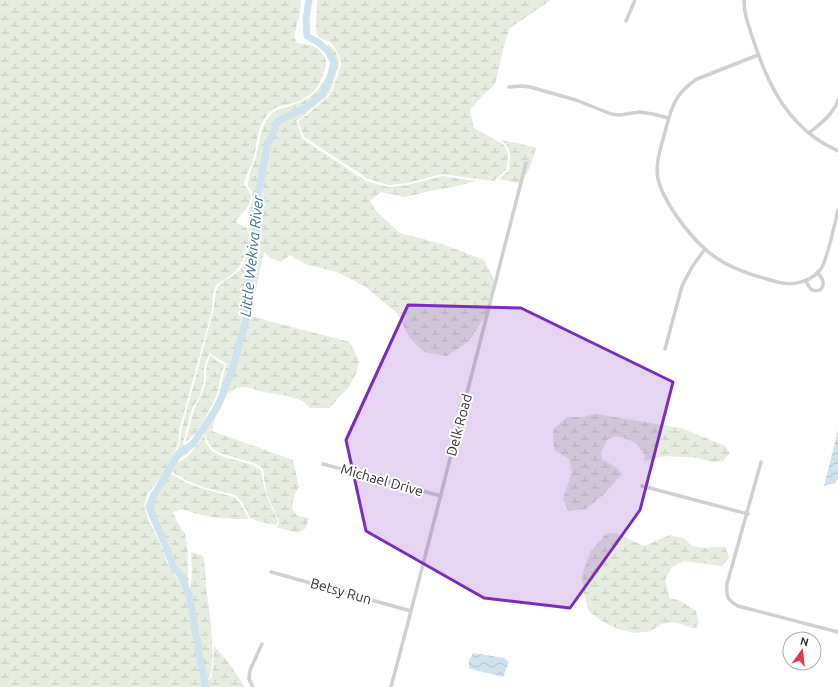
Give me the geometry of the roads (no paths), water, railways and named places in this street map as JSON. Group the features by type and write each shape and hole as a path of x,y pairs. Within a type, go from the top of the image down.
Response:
{"street":[{"path":"626,21 635,0"},
{"path":"744,0 745,12 758,55 787,111 809,133 824,144 838,151"},
{"path":"758,55 697,79 682,91 668,118 658,157 657,168 663,193 679,220 705,249 729,266 749,274 783,284 796,284 806,281 821,269 838,210"},
{"path":"509,87 530,87 581,102 611,114 620,115 639,112 668,118"},
{"path":"809,133 830,116 838,100"},
{"name":"Delk Road","path":"391,687 526,163"},
{"path":"665,349 682,286 692,267 705,249"},
{"path":"806,281 815,291 822,289 822,279 818,272"},
{"path":"761,462 748,514 727,584 726,593 728,598 738,606 838,632"},
{"name":"Michael Drive","path":"323,464 441,496"},
{"path":"642,486 748,514"},
{"name":"Betsy Run","path":"271,572 411,611"},
{"path":"253,687 248,679 250,670 262,644"}],"water":[{"path":"838,430 838,479 835,483 824,486"},
{"path":"473,653 504,658 509,662 503,677 469,668 469,661"}],"waterway":[{"name":"Little Wekiva River","path":"206,687 198,651 199,645 195,632 189,595 181,576 173,566 150,509 154,495 179,453 193,444 218,406 233,368 246,319 249,285 255,255 254,216 267,147 278,121 305,108 322,95 331,74 334,63 328,51 319,43 307,36 306,18 309,0"}]}
